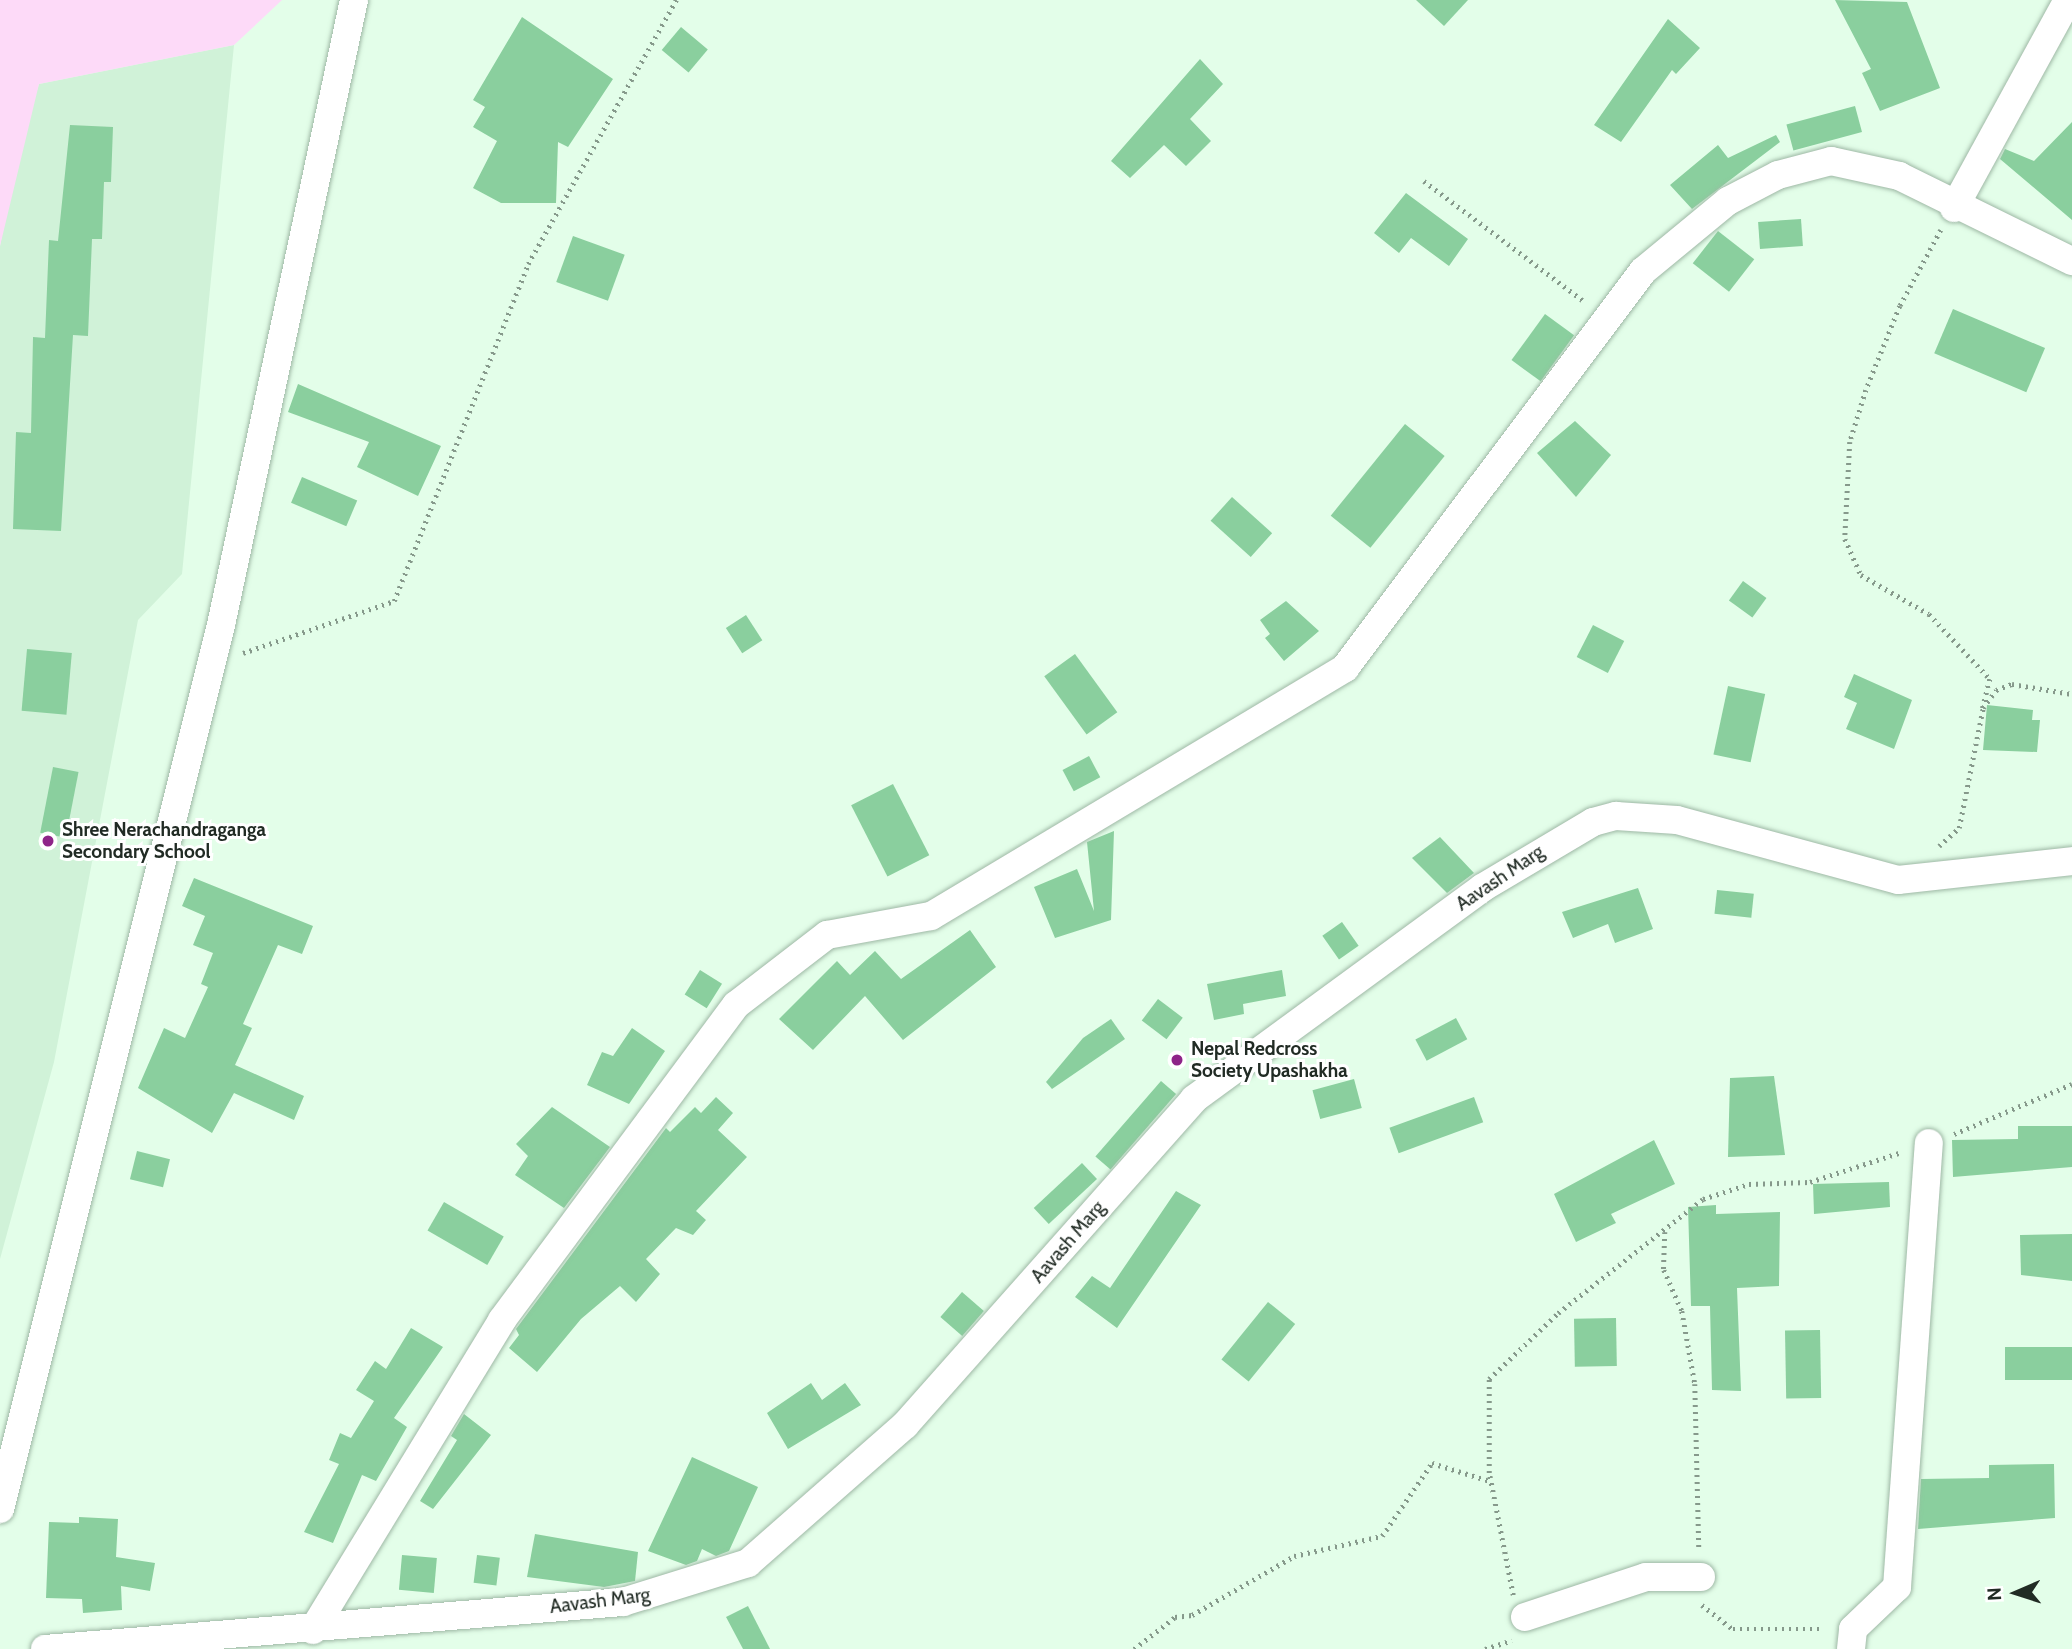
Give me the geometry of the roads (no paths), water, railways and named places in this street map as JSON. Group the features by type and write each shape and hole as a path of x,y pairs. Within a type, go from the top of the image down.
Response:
{"street":[{"path":"0,1509 120,1050 354,0"},
{"path":"1954,208 2068,0"},
{"path":"313,1630 502,1321 736,1005 827,935 931,916 1345,668 1605,318 1643,271 1707,219 1778,175 1831,161 1899,176 1954,208 2072,261"},
{"name":"Aavash Marg","path":"46,1649 250,1641 313,1630 623,1602 748,1563 905,1425 1194,1099 1482,888 1593,821 1616,816 1677,820 1898,880 2072,861"},
{"path":"1852,1639 1896,1587 1928,1143"},
{"path":"1525,1617 1646,1577 1701,1577"}],"place":[{"name":"Shree Nerachandraganga Secondary School","path":"48,841"},
{"name":"Nepal Redcross Society Upashakha","path":"1177,1060"}]}
